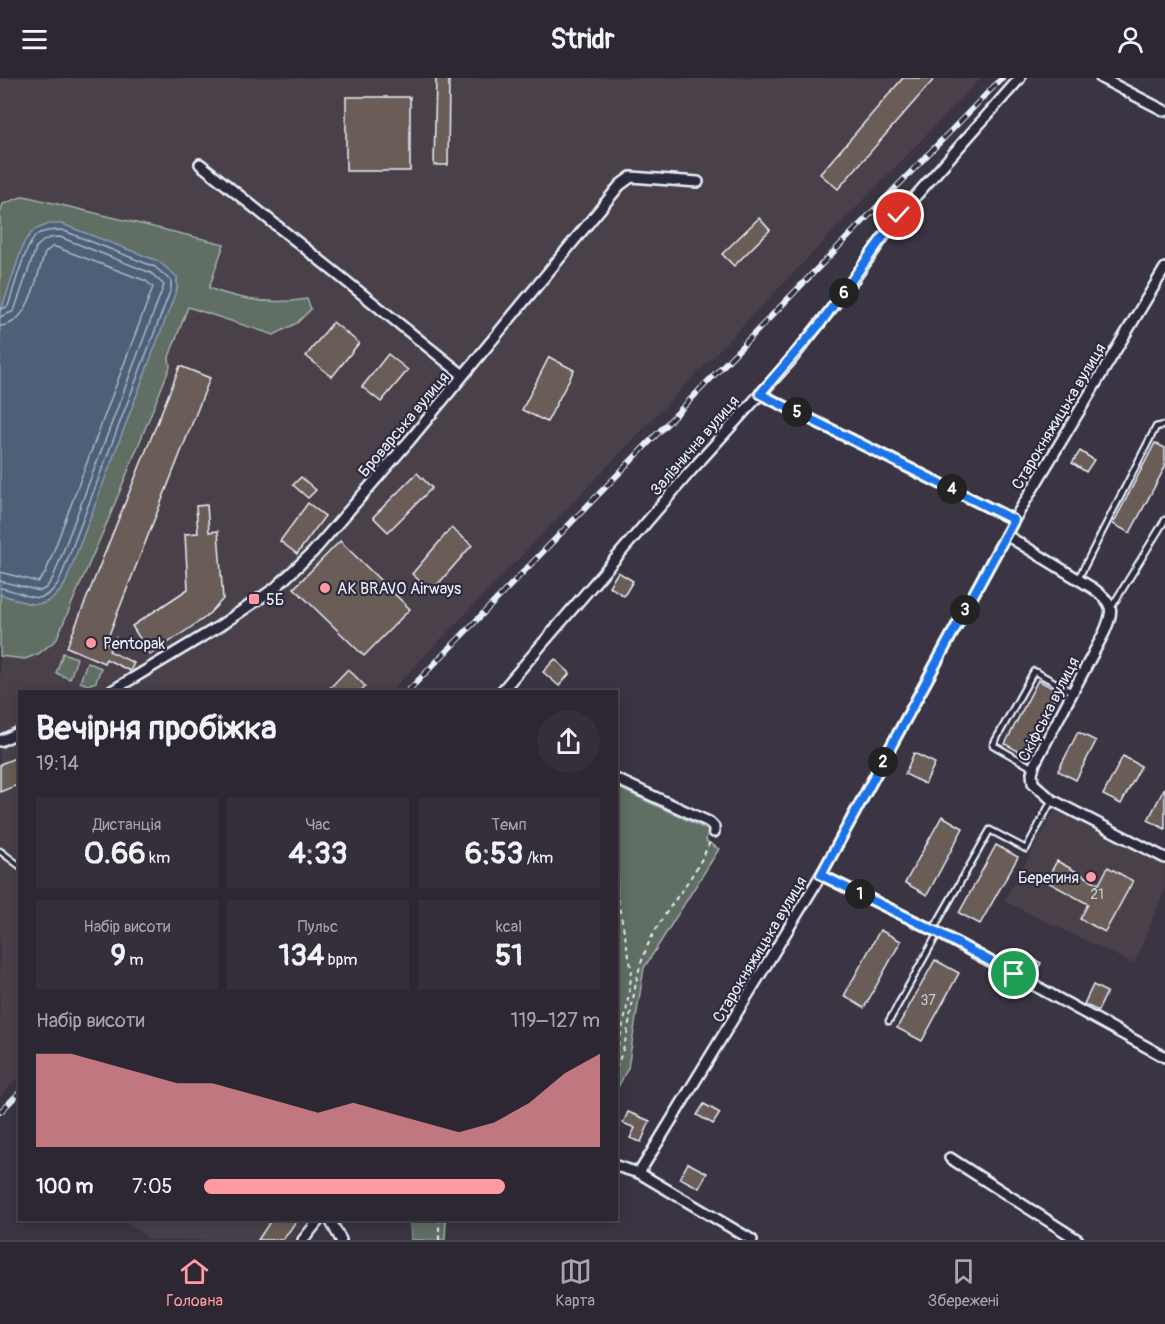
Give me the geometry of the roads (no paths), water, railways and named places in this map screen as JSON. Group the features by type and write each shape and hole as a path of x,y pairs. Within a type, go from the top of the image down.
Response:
{"street":[{"name":"Залізнична вулиця","path":"503,690 820,324 899,215 1020,78"},
{"path":"1101,78 1165,111"},
{"path":"200,164 464,375"},
{"name":"Броварська вулиця","path":"113,690 218,627 275,588 313,552 464,375 620,184 631,177 698,182"},
{"name":"Старокняжицька вулиця","path":"639,1173 821,875 1014,520 1165,268"},
{"path":"760,394 1014,520"},
{"path":"1006,535 1107,598 1111,608"},
{"name":"Скіфська вулиця","path":"1111,608 1110,619 1033,768 1033,783 1052,800 1165,858"},
{"path":"0,741 18,733"},
{"path":"618,781 709,822 714,827 714,832"},
{"path":"821,875 935,931 1165,1057"},
{"path":"950,1158 1078,1240"},
{"path":"618,1167 639,1173 752,1240"},
{"path":"303,1240 319,1221"},
{"path":"331,1221 341,1240"}],"lane":[{"path":"1078,579 1156,427 1165,425"},
{"name":"Скіфська вулиця","path":"1111,608 1165,520"},
{"path":"1033,768 993,745 1034,671 1072,692"},
{"path":"889,1021 990,830 1026,849 1052,800"},
{"path":"0,851 18,864"}],"water":[{"path":"49,224 62,224 158,261 177,277 177,289 65,584 50,600 36,604 0,594 0,314 24,242 34,230"}],"railway":[{"path":"409,690 1002,78"},
{"path":"0,1112 18,1094"}],"place":[{"name":"АК BRAVO Airways","path":"325,588"},
{"name":"5Б","path":"254,599"},
{"name":"Pentopak","path":"91,643"},
{"name":"Берегиня","path":"1091,877"}]}
